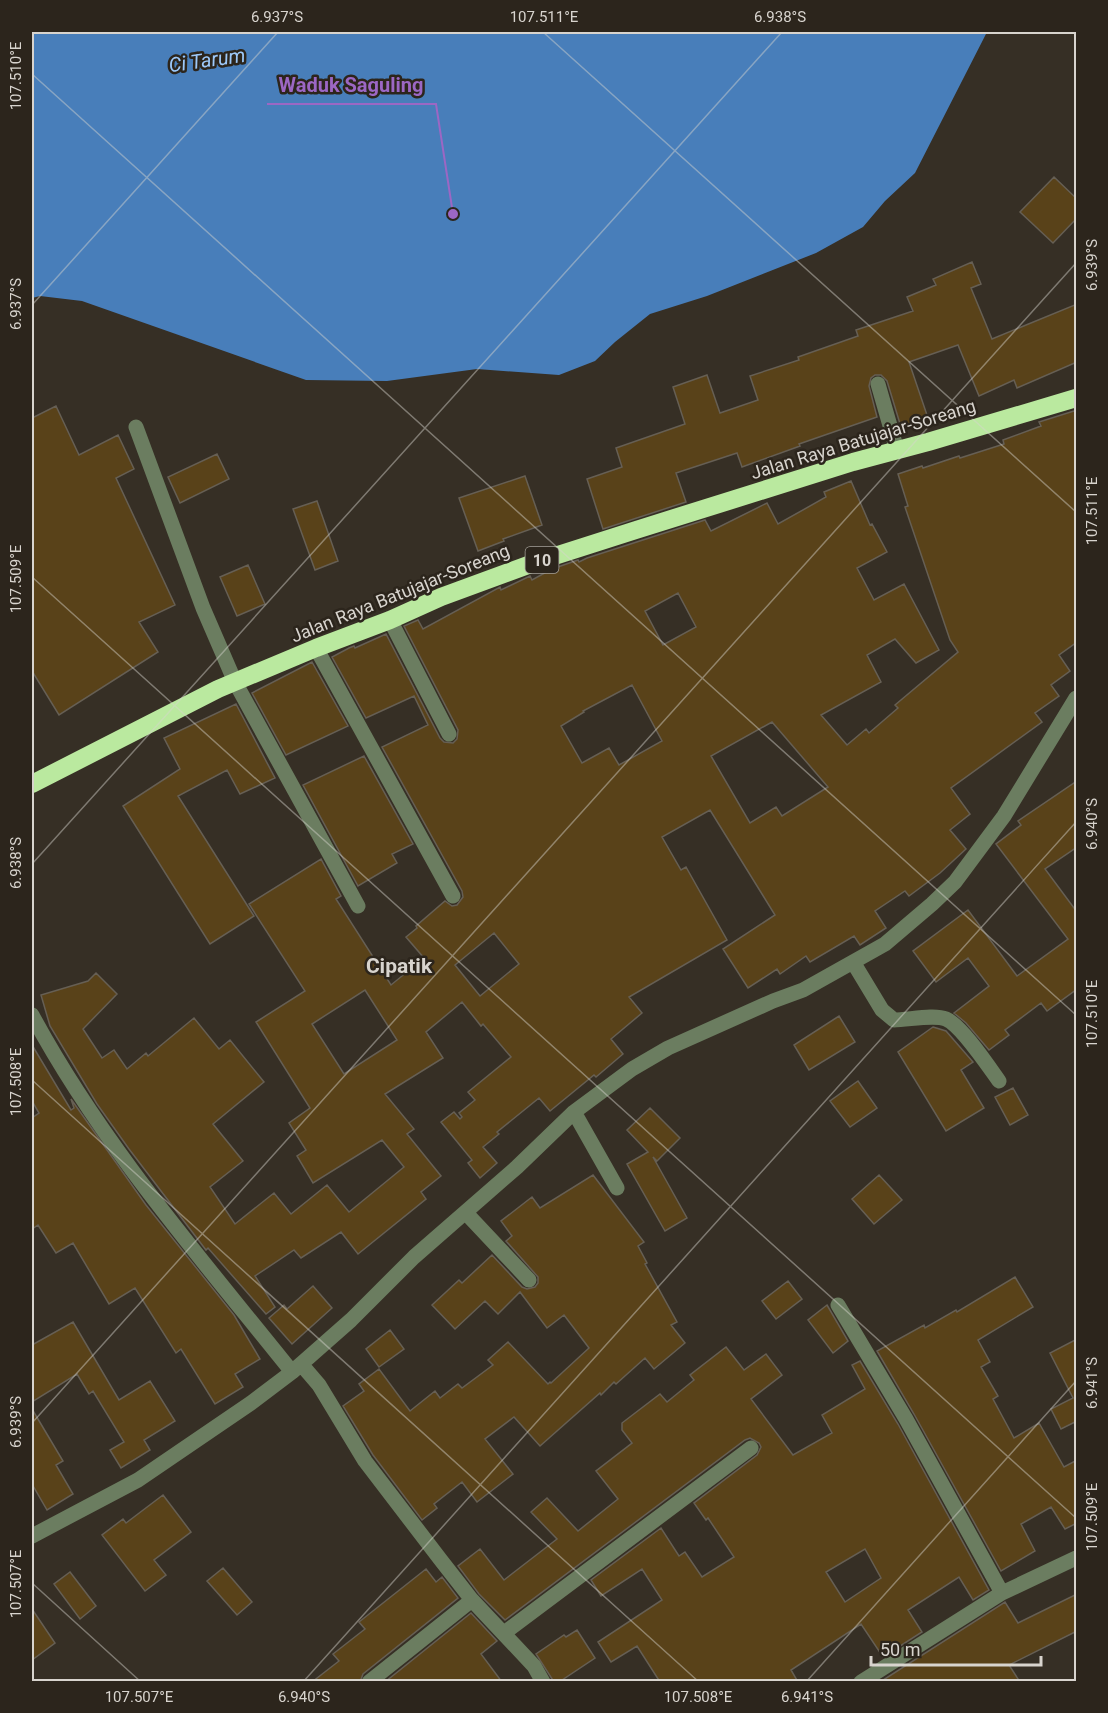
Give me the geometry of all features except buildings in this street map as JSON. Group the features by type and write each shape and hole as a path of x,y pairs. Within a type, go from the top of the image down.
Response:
{"highway":[{"name":"Jalan Raya Batujajar-Soreang","path":"32,784 235,682 390,620 441,597 539,561 853,462 1077,398"}],"street":[{"path":"878,384 897,450"},
{"path":"136,427 203,608 235,682 358,906"},
{"path":"390,620 449,734"},
{"path":"316,648 453,896"},
{"path":"32,1536 138,1480 251,1403 296,1368 351,1320 414,1257 466,1213 574,1112 632,1069 668,1048 855,965 885,944 955,882 1010,807 1057,727 1077,698"},
{"path":"855,965 882,1010 894,1020 932,1017 947,1019 963,1035 999,1081"},
{"path":"32,1015 57,1062 113,1145 296,1368 319,1385 365,1461 472,1600 534,1666 543,1682"},
{"path":"574,1112 617,1188"},
{"path":"466,1213 529,1280"},
{"path":"838,1305 906,1419 1002,1593"},
{"path":"504,1633 751,1448"},
{"path":"861,1682 1002,1593 1077,1558"},
{"path":"369,1682 472,1600"}],"water":[{"name":"Ci Tarum","path":"32,32 987,32 915,173 885,201 863,227 816,253 707,296 650,314 595,361 559,375 477,369 387,381 306,380 82,301 40,296 32,298"}],"place":[{"name":"Waduk Saguling","path":"453,214"}],"district":[{"name":"Cipatik","path":"399,966"}]}
